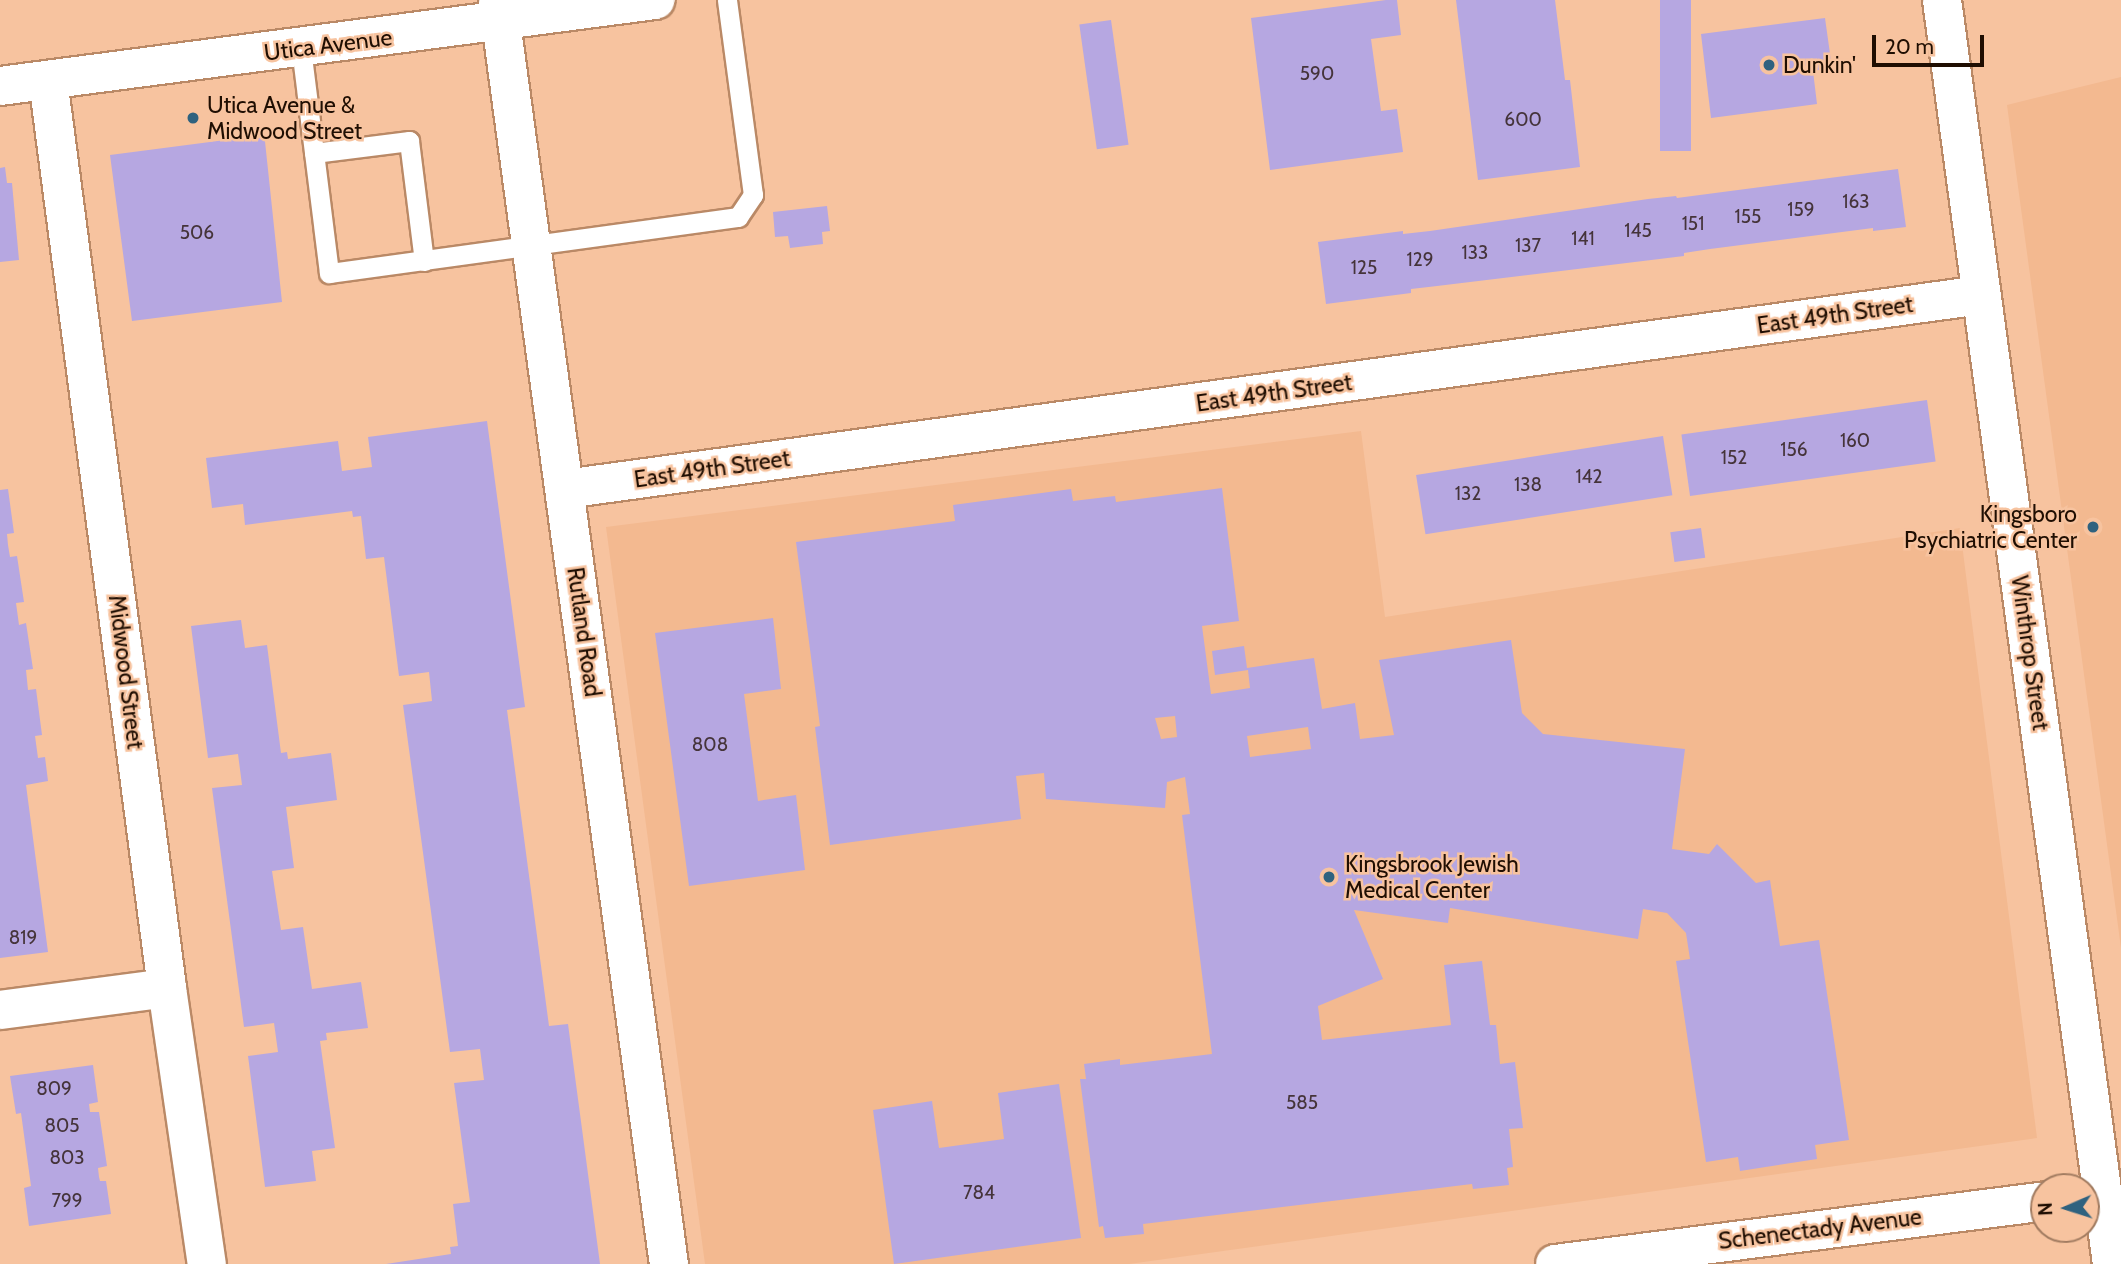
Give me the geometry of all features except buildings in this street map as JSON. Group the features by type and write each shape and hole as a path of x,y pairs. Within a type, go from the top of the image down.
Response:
{"street":[{"name":"Utica Avenue","path":"0,86 301,48 499,11 655,0"},
{"name":"Winthrop Street","path":"1942,0 1982,295 2091,1173"},
{"name":"Rutland Road","path":"499,11 669,1264"},
{"name":"Midwood Street","path":"48,80 167,988 207,1264"},
{"name":"East 49th Street","path":"565,489 1982,295"},
{"path":"0,1010 167,988"},
{"name":"Schenectady Avenue","path":"1555,1264 2030,1203"},
{"name":"Winthrop Street","path":"2100,1218 2112,1264"}],"lane":[{"path":"301,48 329,273 738,217 753,195 727,0"},
{"path":"314,153 409,141 424,261"}],"shaded area":[{"name":"Kingsboro Psychiatric Center","path":"2121,77 2121,948 2007,105"},
{"name":"Kingsbrook Jewish Medical Center","path":"1361,431 1385,617 1960,528 2037,1138 1129,1264 705,1264 606,527"}],"place":[{"name":"Dunkin'","path":"1769,65"},
{"name":"Utica Avenue & Midwood Street","path":"193,118"},
{"name":"Kingsboro Psychiatric Center","path":"2093,527"},
{"name":"Kingsbrook Jewish Medical Center","path":"1329,877"}]}
